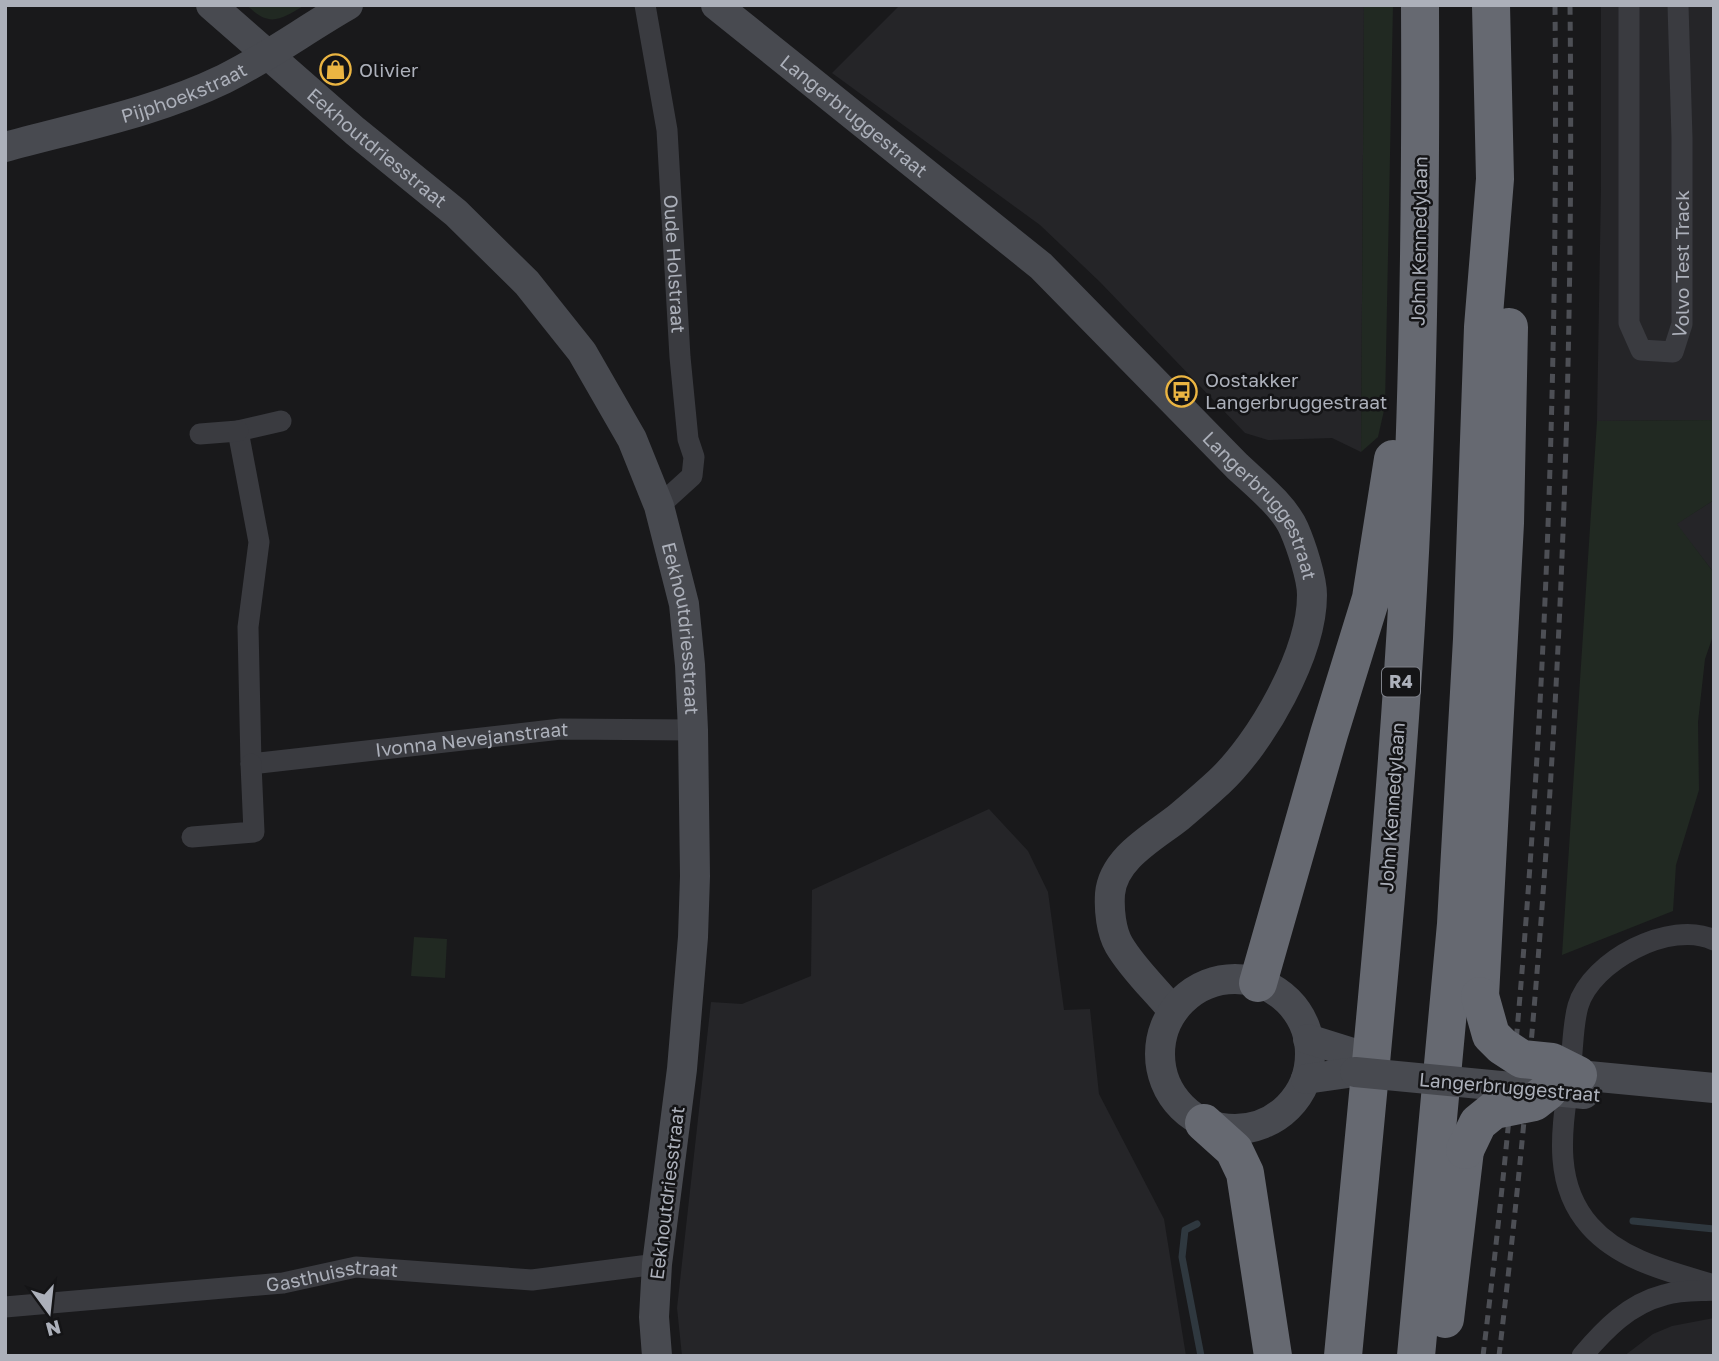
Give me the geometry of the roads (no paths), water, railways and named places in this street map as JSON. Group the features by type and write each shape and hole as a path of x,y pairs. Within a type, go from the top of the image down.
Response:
{"highway":[{"path":"1258,983 1371,598 1393,458 1404,5"},
{"name":"John Kennedylaan","path":"1343,1356 1385,908 1408,592 1417,406 1420,5"},
{"name":"John Kennedylaan","path":"1365,1356 1384,1180 1421,729 1434,450 1437,169 1435,5"},
{"path":"1441,1356 1465,1150 1478,1123 1494,1110 1534,1102 1574,1084 1552,1062 1522,1059 1502,1046 1491,1035 1480,996 1505,523 1509,329 1495,179 1491,5"},
{"path":"1416,1356 1456,924 1472,639 1483,327 1495,179"},
{"path":"1204,1123 1234,1150 1245,1173 1273,1356"}],"street":[{"name":"Eekhoutdriesstraat","path":"211,5 456,213 527,283 582,352 632,439 659,506 684,604 693,730 695,876 682,1069 657,1264 654,1317 657,1356"},
{"name":"Pijphoekstraat","path":"5,146 187,95 224,79 267,55 348,5"},
{"name":"Oude Holstraat","path":"645,5 667,130 680,357 688,439 694,457 692,476 659,506"},
{"name":"Langerbruggestraat","path":"716,5 1041,265 1237,466 1268,494 1294,527 1312,595 1306,638 1284,689 1252,744 1221,780 1134,851 1117,871 1110,891 1111,918 1118,944 1173,1011"},
{"name":"Volvo Test Track","path":"1629,5 1629,323 1642,350 1673,352 1682,324 1682,138 1678,5"},
{"path":"200,435 281,421"},
{"path":"192,837 254,832 248,627 259,542 238,430"},
{"name":"Ivonna Nevejanstraat","path":"251,764 561,729 693,730"},
{"path":"1714,940 1685,935 1666,936 1633,947 1610,963 1591,984 1578,1004 1561,1139 1568,1191 1591,1228 1614,1248 1653,1266 1714,1287"},
{"path":"1234,979 1258,983 1276,991 1291,1004 1302,1020 1310,1059 1306,1079 1294,1100 1275,1117 1253,1127 1228,1129 1204,1123 1184,1109 1170,1093 1162,1073 1159,1051 1163,1030 1173,1011 1190,994 1211,983 1234,979"},
{"name":"Langerbruggestraat","path":"1308,1039 1356,1063 1574,1084 1714,1107"},
{"name":"Langerbruggestraat","path":"1306,1079 1356,1063"},
{"name":"Langerbruggestraat","path":"1574,1084 1714,1088"},
{"name":"Gasthuisstraat","path":"5,1307 284,1283 356,1267 532,1280 657,1264"},
{"path":"1582,1356 1607,1327 1639,1304 1666,1294 1714,1287"}],"waterway":[{"path":"1633,1221 1714,1229"},
{"path":"1197,1224 1185,1230 1182,1257 1201,1356"}],"railway":[{"path":"1483,1356 1518,1019 1541,682 1553,343 1555,5"},
{"path":"1499,1356 1533,1019 1556,682 1568,344 1570,5"}],"place":[{"name":"Olivier","path":"336,70"},
{"name":"Oostakker Langerbruggestraat","path":"1182,391"}]}
